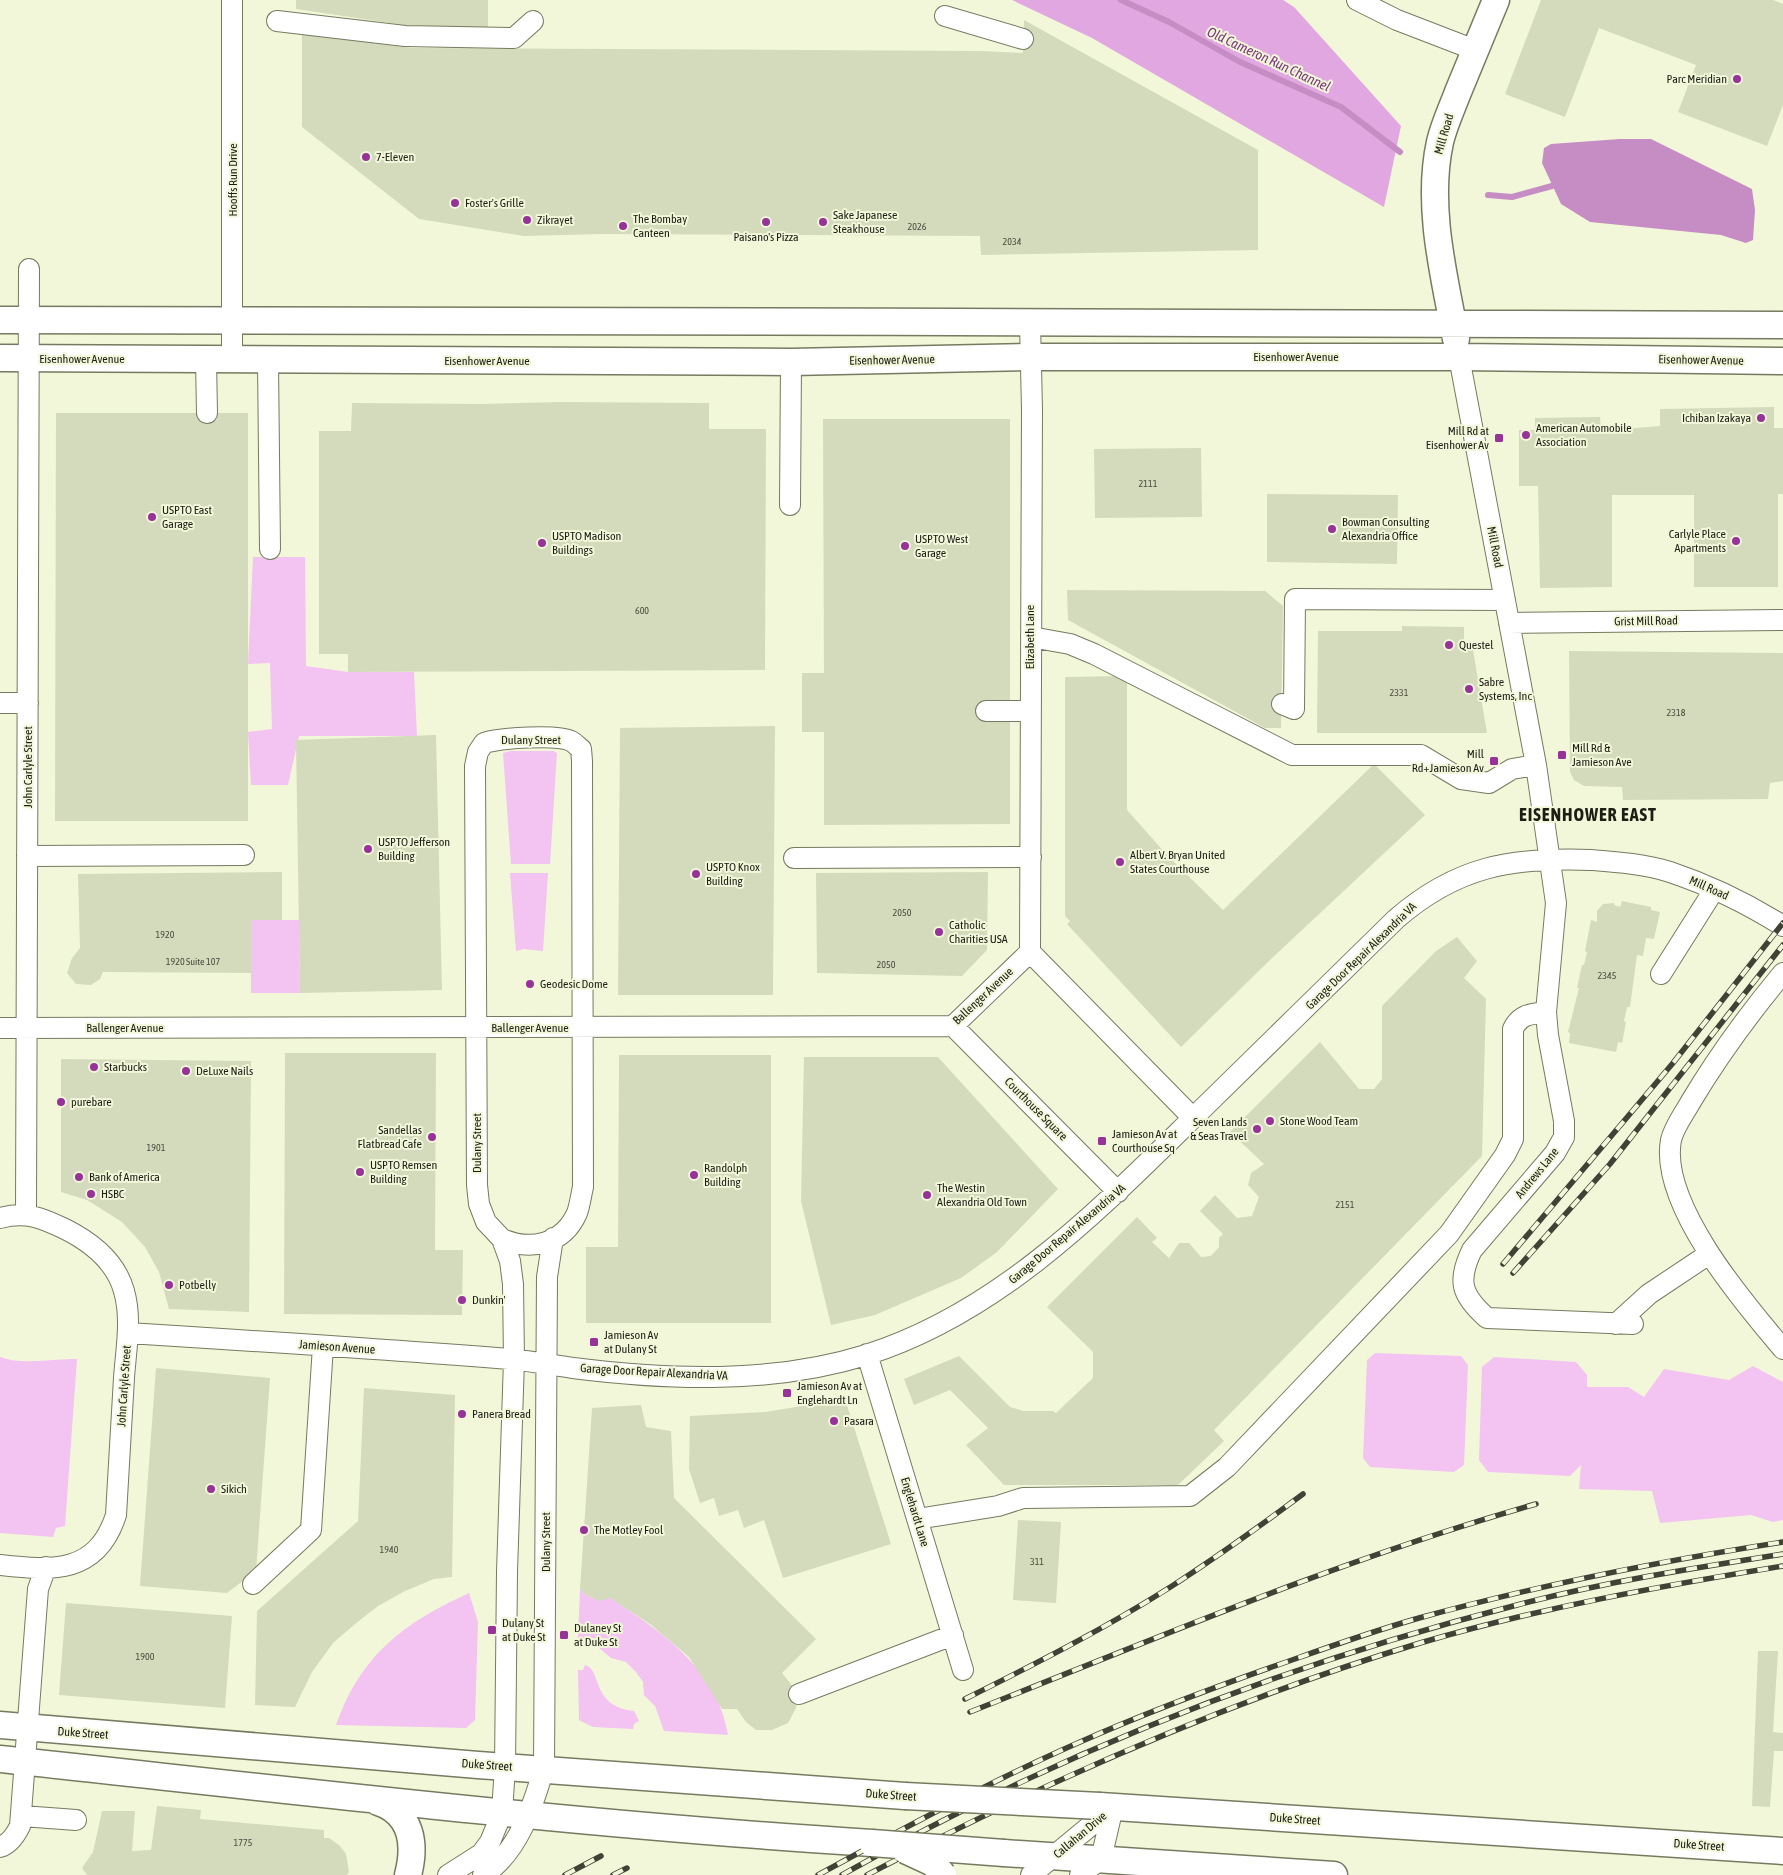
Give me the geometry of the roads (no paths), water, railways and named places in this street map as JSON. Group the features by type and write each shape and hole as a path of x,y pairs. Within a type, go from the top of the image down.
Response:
{"main road":[{"name":"Mill Road","path":"1459,357 1436,219 1436,163 1440,141 1496,0"},
{"path":"0,320 1783,325"},
{"name":"Eisenhower Avenue","path":"0,358 268,361 791,362 1030,357 1459,357 1783,361"},
{"name":"Duke Street","path":"0,1725 27,1729 905,1796 1106,1806 1783,1851"},
{"path":"12,1760 502,1813 818,1840 1334,1875"},
{"path":"373,1800 390,1806 401,1814 408,1827 412,1849 408,1875"},
{"path":"872,1843 900,1848 924,1858 940,1869 943,1875"}],"street":[{"name":"Hooffs Run Drive","path":"232,0 232,360"},
{"path":"1357,0 1397,20 1475,50"},
{"path":"945,16 1023,39"},
{"path":"277,21 405,36 514,38 533,21"},
{"name":"John Carlyle Street","path":"0,1565 46,1568 64,1567 86,1558 103,1544 109,1535 116,1515 128,1332 124,1289 107,1260 100,1252 72,1232 26,1214 29,269"},
{"name":"Elizabeth Lane","path":"1030,322 1032,410 1030,952"},
{"name":"Mill Road","path":"1459,357 1536,765 1550,859 1638,865 1668,871 1714,890 1783,926"},
{"path":"206,360 207,413"},
{"path":"268,361 270,549"},
{"path":"790,505 791,362"},
{"path":"1282,704 1294,710 1295,599 1505,600"},
{"name":"Grist Mill Road","path":"1509,623 1783,620"},
{"path":"1031,637 1070,644 1094,654 1292,755 1422,755 1461,779 1489,783 1512,769 1536,765"},
{"path":"0,702 28,703"},
{"path":"986,711 1030,711"},
{"name":"Dulany Street","path":"448,1875 481,1854 490,1842 502,1813 505,1766 507,1572 514,1360 513,1284 510,1261 502,1239 486,1222 479,1204 477,1185 478,1028 475,766 478,752 484,742 500,738 558,738 571,741 580,749 582,762 583,1187 577,1214 564,1231 554,1238 545,1243 531,1246 517,1245 502,1239"},
{"path":"27,856 244,855"},
{"path":"794,858 1031,857"},
{"name":"Garage Door Repair Alexandria VA","path":"545,1363 611,1371 718,1377 784,1371 867,1354 941,1323 1002,1288 1037,1262 1118,1192 1396,919 1424,896 1486,867 1550,859"},
{"name":"Andrews Lane","path":"1550,859 1556,903 1546,1012 1548,1035 1564,1121 1564,1137 1555,1153 1472,1250 1463,1269 1464,1288 1474,1306 1487,1318 1624,1324 1649,1294 1710,1254"},
{"path":"1661,974 1714,890"},
{"path":"1030,952 1192,1118"},
{"name":"Ballenger Avenue","path":"0,1028 953,1026 1030,952"},
{"path":"1783,973 1745,1018 1725,1047 1672,1138 1672,1161 1678,1191 1688,1217 1742,1302 1783,1349"},
{"path":"917,1519 998,1506 1024,1498 1190,1496 1227,1467 1449,1234 1505,1155 1513,1139 1513,1029 1518,1019 1527,1015 1546,1012"},
{"name":"Courthouse Square","path":"953,1026 1118,1192"},
{"path":"0,1218 26,1214"},
{"name":"Dulany Street","path":"483,1875 504,1854 518,1836 529,1815 544,1768 545,1363 547,1277 554,1238"},
{"name":"Jamieson Avenue","path":"128,1332 545,1363"},
{"path":"253,1584 310,1530 323,1346"},
{"name":"Englehardt Lane","path":"867,1354 963,1670"},
{"path":"0,1846 5,1845 15,1835 20,1826 22,1816 12,1760 27,1729 38,1589 46,1568"},
{"path":"799,1694 953,1635"},
{"name":"Callahan Drive","path":"1031,1875 1056,1856 1106,1806"},
{"name":"Callahan Drive","path":"1101,1859 1106,1806"},
{"path":"22,1816 76,1820"},
{"path":"1080,1875 1101,1859"}],"waterway":[{"name":"Old Cameron Run Channel","path":"1121,0 1169,22 1240,62 1341,107 1400,152"},
{"path":"1488,195 1512,197 1552,186"}],"railway":[{"path":"1503,1264 1673,1063 1783,923"},
{"path":"1513,1273 1610,1164 1783,945"},
{"path":"965,1699 1070,1645 1172,1586 1255,1530 1303,1494"},
{"path":"970,1712 1321,1574 1392,1549 1536,1504"},
{"path":"818,1875 981,1789 1080,1742 1185,1699 1340,1643 1419,1618 1555,1584 1692,1557 1783,1542"},
{"path":"842,1875 922,1831 1003,1791 1086,1753 1256,1685 1429,1629 1517,1605 1649,1576 1783,1554"},
{"path":"867,1875 1001,1808 1138,1746 1207,1717 1348,1666 1420,1643 1510,1619 1646,1590 1783,1566"},
{"path":"565,1875 601,1856"},
{"path":"613,1875 627,1868"}],"place":[{"name":"Parc Meridian","path":"1737,79"},
{"name":"7-Eleven","path":"366,157"},
{"name":"Foster's Grille","path":"455,203"},
{"name":"Zikrayet","path":"527,220"},
{"name":"Paisano's Pizza","path":"766,222"},
{"name":"Sake Japanese Steakhouse","path":"823,222"},
{"name":"The Bombay Canteen","path":"623,226"},
{"name":"Ichiban Izakaya","path":"1761,418"},
{"name":"American Automobile Association","path":"1526,435"},
{"name":"Mill Rd at Eisenhower Av","path":"1499,438"},
{"name":"USPTO East Garage","path":"152,517"},
{"name":"Bowman Consulting Alexandria Office","path":"1332,529"},
{"name":"Carlyle Place Apartments","path":"1736,541"},
{"name":"USPTO Madison Buildings","path":"542,543"},
{"name":"USPTO West Garage","path":"905,546"},
{"name":"Questel","path":"1449,645"},
{"name":"Sabre Systems, Inc","path":"1469,689"},
{"name":"Mill Rd & Jamieson Ave","path":"1562,755"},
{"name":"Mill Rd+Jamieson Av","path":"1494,761"},
{"name":"USPTO Jefferson Building","path":"368,849"},
{"name":"Albert V. Bryan United States Courthouse","path":"1120,862"},
{"name":"USPTO Knox Building","path":"696,874"},
{"name":"Catholic Charities USA","path":"939,932"},
{"name":"Geodesic Dome","path":"530,984"},
{"name":"Starbucks","path":"94,1067"},
{"name":"DeLuxe Nails","path":"186,1071"},
{"name":"purebare","path":"61,1102"},
{"name":"Stone Wood Team","path":"1270,1121"},
{"name":"Seven Lands & Seas Travel","path":"1257,1129"},
{"name":"Sandellas Flatbread Cafe","path":"432,1137"},
{"name":"Jamieson Av at Courthouse Sq","path":"1102,1141"},
{"name":"USPTO Remsen Building","path":"360,1172"},
{"name":"Randolph Building","path":"694,1175"},
{"name":"Bank of America","path":"79,1177"},
{"name":"HSBC","path":"91,1194"},
{"name":"The Westin Alexandria Old Town","path":"927,1195"},
{"name":"Potbelly","path":"169,1285"},
{"name":"Dunkin'","path":"462,1300"},
{"name":"Jamieson Av at Dulany St","path":"594,1342"},
{"name":"Jamieson Av at Englehardt Ln","path":"787,1393"},
{"name":"Panera Bread","path":"462,1414"},
{"name":"Pasara","path":"834,1421"},
{"name":"Sikich","path":"211,1489"},
{"name":"The Motley Fool","path":"584,1530"},
{"name":"Dulany St at Duke St","path":"492,1630"},
{"name":"Dulaney St at Duke St","path":"564,1635"}],"district":[{"name":"EISENHOWER EAST","path":"1588,814"}]}
